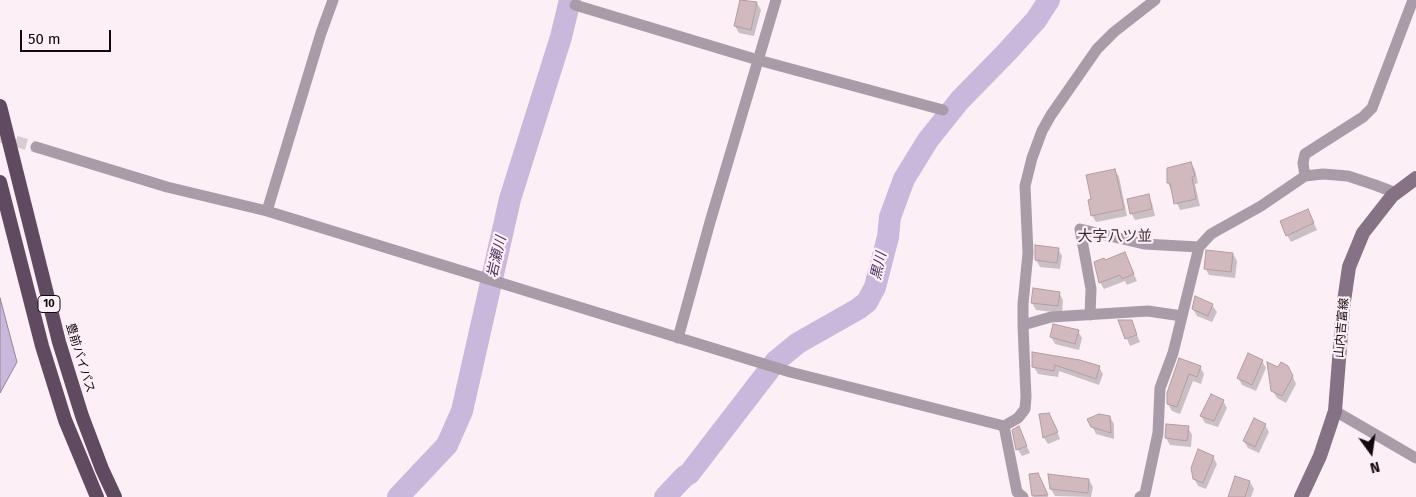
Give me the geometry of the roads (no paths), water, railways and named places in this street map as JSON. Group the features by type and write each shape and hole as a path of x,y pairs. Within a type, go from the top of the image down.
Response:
{"highway":[{"name":"豊前バイパス","path":"0,106 59,342 82,416 115,497"},
{"name":"10","path":"0,182 42,346 65,420 98,497"}],"main road":[{"name":"山内吉富線","path":"1302,497 1320,456 1335,411 1343,308 1349,267 1363,233 1396,193 1416,178"}],"street":[{"path":"267,211 321,33 333,0"},
{"path":"678,338 710,222 776,0"},
{"path":"36,147 167,186 267,211 790,372 1004,426 1018,418 1025,409 1023,304 1028,253 1026,186 1032,158 1042,131 1097,49 1114,32 1155,0"},
{"path":"1305,176 1303,163 1305,154 1363,117 1372,108 1412,0"},
{"path":"576,5 758,60 942,110"},
{"path":"1140,497 1145,494 1158,433 1160,388 1173,352 1199,247 1211,234 1261,206 1305,176 1323,174 1348,176 1396,193"},
{"path":"1090,315 1091,289 1080,229 1144,244 1199,247"},
{"path":"1023,325 1051,317 1148,310 1182,316"},
{"path":"1335,411 1416,458"},
{"path":"1004,426 1017,492 1023,497"}],"waterway":[{"name":"岩瀬川","path":"398,497 447,445 462,411 510,199 561,37 570,0"},
{"name":"黒川","path":"665,497 689,474 776,361 798,343 867,302 875,287 888,237 890,217 904,179 928,140 960,100 1036,20 1049,0"}],"tunnel":[{"path":"0,137 36,147"}],"district":[{"name":"大字八ツ並","path":"1115,237"}]}
